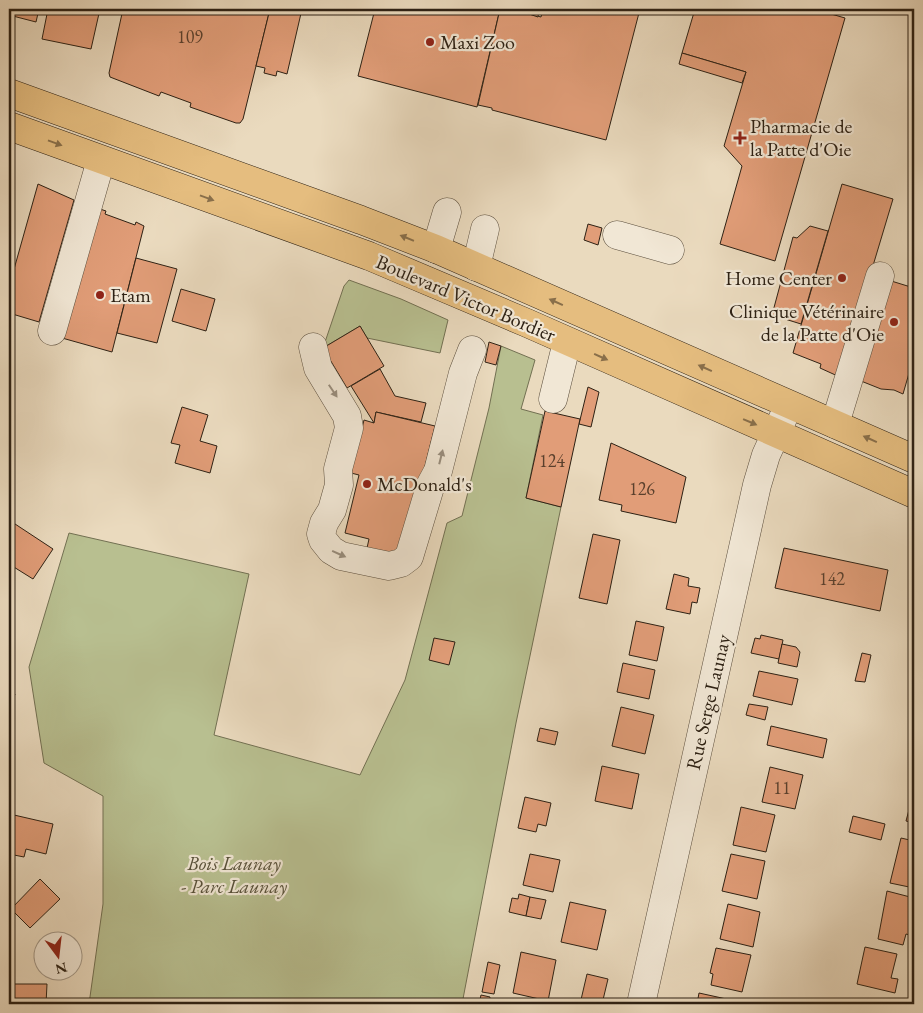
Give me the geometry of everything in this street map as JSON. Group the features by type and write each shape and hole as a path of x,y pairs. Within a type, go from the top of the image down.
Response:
{"main road":[{"name":"Boulevard Victor Bordier","path":"9,92 436,249 914,459"},
{"name":"Boulevard Victor Bordier","path":"9,126 369,256 486,305 914,494"}],"street":[{"path":"52,331 101,160"},
{"path":"436,249 447,212"},
{"path":"476,267 485,229"},
{"path":"616,235 670,250"},
{"path":"835,424 880,276"},
{"path":"553,399 567,342"},
{"path":"313,347 318,368 347,416 349,428 338,468 339,485 332,510 324,523 322,534 324,540 331,550 342,556 389,566 401,563 409,557 431,484 438,471 463,373 472,350"},
{"name":"Rue Serge Launay","path":"641,1004 757,485 766,455 789,405"}],"green space":[{"path":"349,280 401,299 448,320 440,353 367,338 360,326 323,348 344,286"},
{"name":"Bois Launay - Parc Launay","path":"501,346 535,360 521,409 543,415 526,498 561,507 516,723 462,1004 89,1004 103,904 103,796 44,763 29,667 69,533 249,574 214,735 360,775 405,680 447,523 462,516 489,408"}],"building":[{"path":"9,9 39,9 36,22 9,15"},
{"path":"48,9 100,9 91,49 42,39"},
{"path":"123,9 270,9 243,119 240,123 190,107 191,103 161,92 159,96 110,77 109,73"},
{"path":"270,9 302,9 287,74 277,71 276,76 264,73 265,68 256,66"},
{"name":"Maxi Zoo","path":"375,9 500,9 477,107 358,76"},
{"path":"500,9 518,12 519,9 524,9 523,12 541,17 543,9 640,9 606,140 478,105"},
{"path":"524,9 539,9 538,17 523,12"},
{"path":"695,9 814,9 845,18 775,261 720,244 742,166 724,146 746,72 682,53"},
{"path":"682,53 746,72 742,83 679,64"},
{"path":"38,184 74,200 39,322 9,313 9,287"},
{"name":"Home Center","path":"842,184 893,199 848,349 842,378 820,368 821,364 793,353"},
{"name":"Etam","path":"97,208 106,211 105,214 135,225 136,222 144,226 112,352 62,338"},
{"path":"588,224 602,228 598,245 584,240"},
{"path":"810,226 828,231 801,324 772,315 793,237 797,238"},
{"path":"136,258 177,269 157,343 117,333"},
{"name":"Clinique Vétérinaire de la Patte d'Oie","path":"888,280 914,288 914,356 903,394 894,390 881,389 861,381"},
{"path":"181,289 215,299 206,331 172,321"},
{"path":"360,326 384,366 347,388 323,348"},
{"path":"489,342 501,346 496,365 485,362"},
{"path":"380,369 395,396 426,403 421,422 376,412 374,423 351,386"},
{"path":"588,387 599,392 591,427 579,424"},
{"path":"182,407 208,415 200,441 217,446 210,473 175,463 180,445 171,443"},
{"path":"545,411 580,419 561,507 526,498"},
{"path":"376,412 435,426 407,539 392,560 367,548 369,539 345,533 359,475 351,473 364,420 374,423"},
{"path":"611,443 686,477 676,523 621,511 622,505 599,500"},
{"path":"9,520 53,549 33,579 9,564"},
{"path":"593,534 620,540 607,604 579,598"},
{"path":"784,548 888,570 880,611 775,588"},
{"path":"674,574 689,578 688,586 700,588 697,603 692,602 690,614 666,609"},
{"path":"636,621 664,627 657,661 629,655"},
{"path":"761,635 783,640 779,659 751,653 755,638 760,639"},
{"path":"434,638 455,642 449,665 429,660"},
{"path":"782,644 796,647 800,652 797,667 778,663"},
{"path":"862,653 871,655 865,682 855,681"},
{"path":"623,663 655,670 649,699 617,692"},
{"path":"759,671 798,679 792,705 753,696"},
{"path":"9,692 15,694 9,713"},
{"path":"749,704 768,707 765,720 746,715"},
{"path":"621,707 654,715 645,754 612,746"},
{"path":"771,726 827,739 823,758 767,745"},
{"path":"540,728 558,732 555,745 537,741"},
{"path":"602,766 639,774 632,809 595,801"},
{"path":"770,767 803,775 795,809 762,802"},
{"path":"914,791 914,823 906,821"},
{"path":"525,797 551,803 546,826 538,824 536,832 518,828"},
{"path":"741,807 775,815 766,852 733,845"},
{"path":"14,815 53,824 46,854 26,849 24,857 9,854 9,841"},
{"path":"853,816 885,824 881,840 849,832"},
{"path":"901,838 914,841 914,888 890,883"},
{"path":"530,854 560,860 553,892 523,885"},
{"path":"731,854 765,861 757,899 722,891"},
{"path":"40,879 60,899 30,928 11,909"},
{"path":"887,891 914,898 913,936 906,934 903,945 878,939"},
{"path":"519,894 530,897 526,916 509,912 512,898 518,899"},
{"path":"530,897 546,900 541,919 526,916"},
{"path":"570,902 606,910 597,950 561,942"},
{"path":"728,904 760,912 753,947 720,939"},
{"path":"865,947 897,954 891,978 898,979 895,993 857,984"},
{"path":"716,948 751,955 742,992 711,985 713,974 710,973"},
{"path":"521,952 556,960 548,1001 513,993"},
{"path":"488,962 500,965 494,994 482,992"},
{"path":"587,974 608,979 602,1004 580,1004"},
{"path":"9,984 47,984 46,1004 9,1004"},
{"path":"699,993 731,1000 730,1004 697,1004"},
{"path":"481,995 490,997 489,1004 479,1004"}],"place":[{"name":"Maxi Zoo","path":"430,42"},
{"name":"Pharmacie de la Patte d'Oie","path":"740,138"},
{"name":"Home Center","path":"842,278"},
{"name":"Etam","path":"100,295"},
{"name":"Clinique Vétérinaire de la Patte d'Oie","path":"894,322"},
{"name":"McDonald's","path":"367,484"}]}
